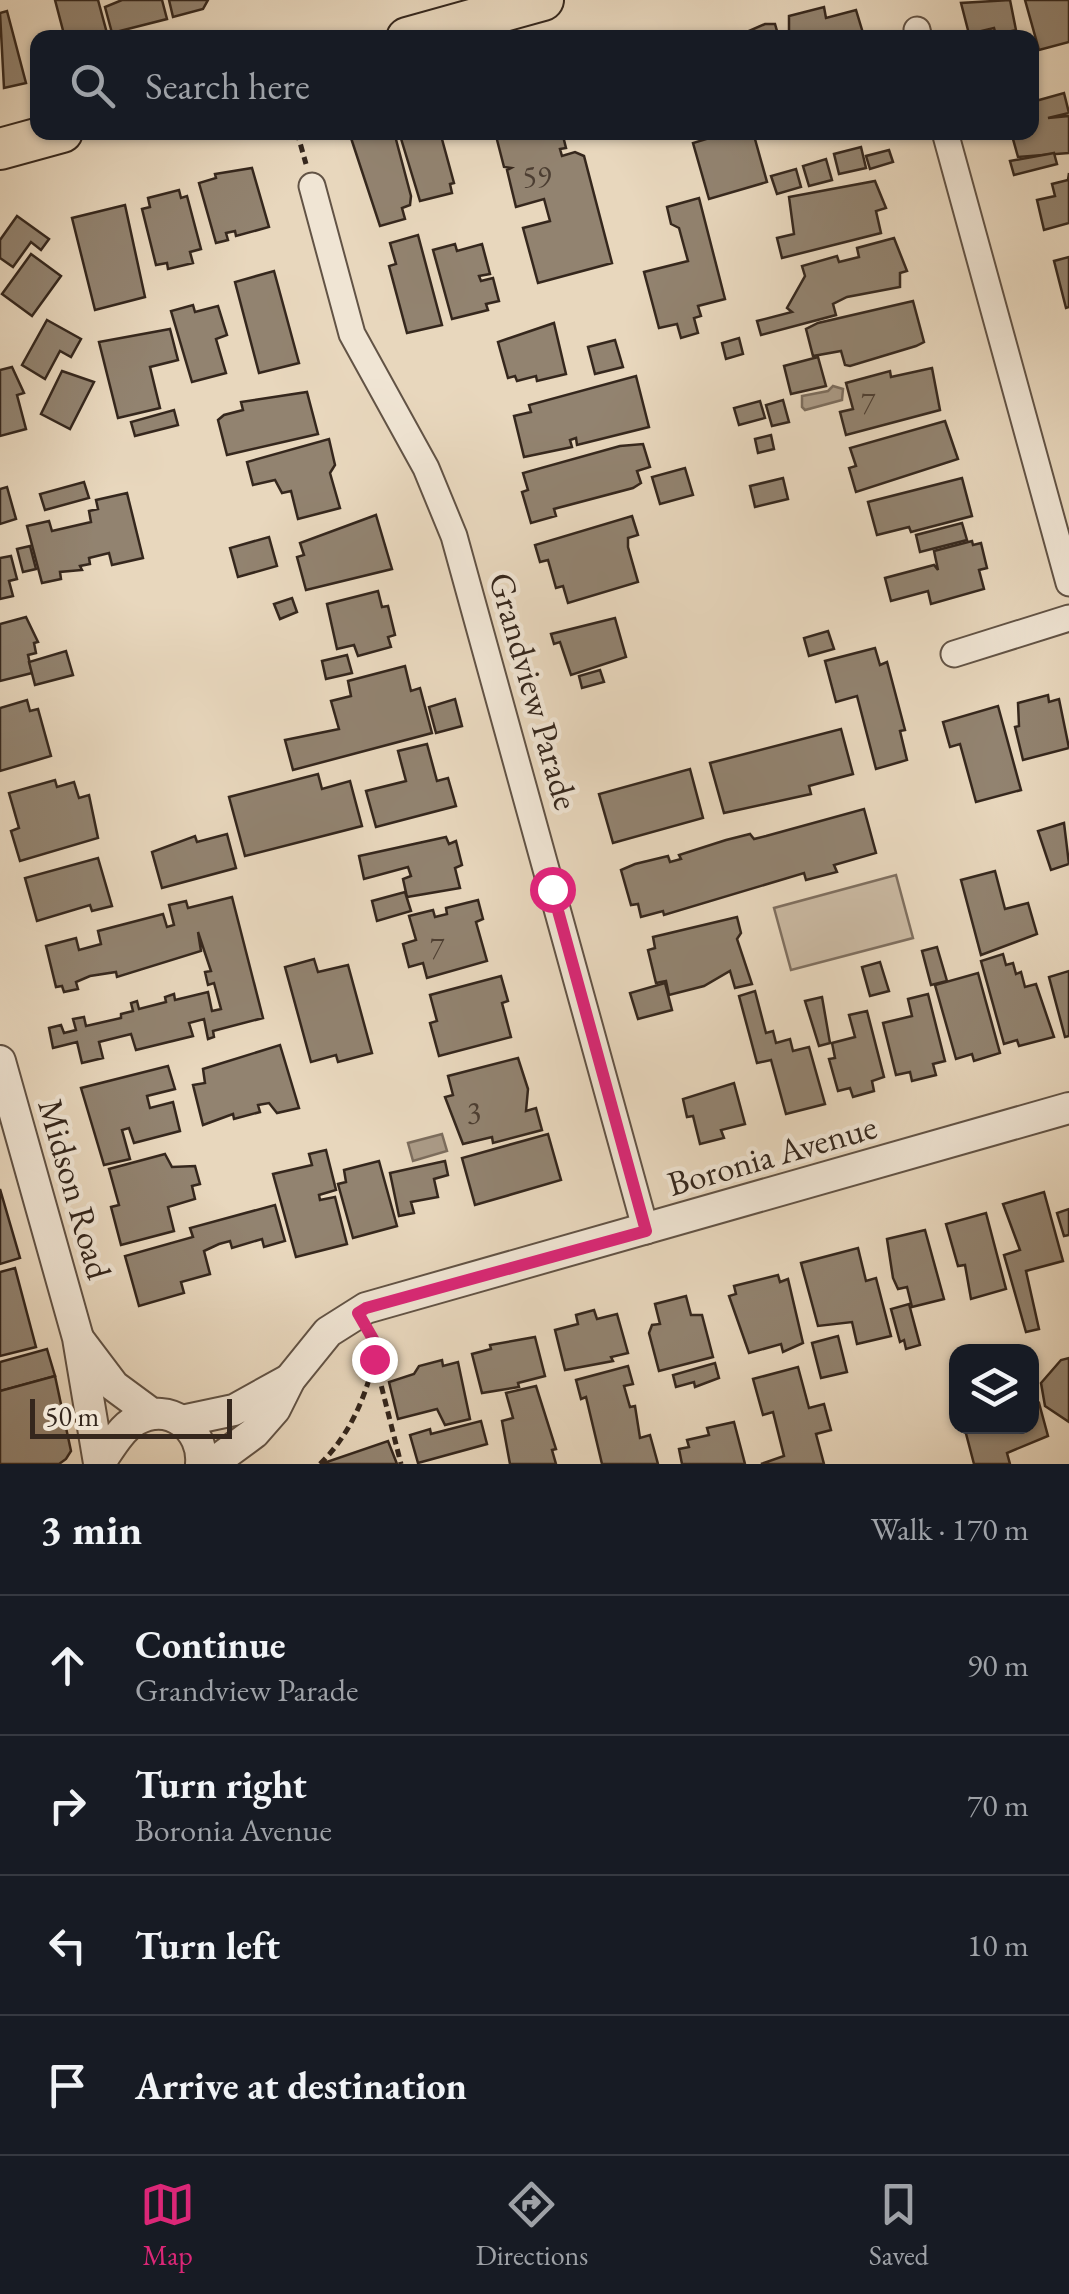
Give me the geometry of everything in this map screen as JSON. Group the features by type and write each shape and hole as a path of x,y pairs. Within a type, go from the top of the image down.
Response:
{"main road":[{"path":"435,30 542,0"},
{"path":"0,150 34,140"}],"street":[{"path":"947,140 1069,583"},
{"name":"Grandview Parade","path":"312,186 352,334 426,468 454,536 646,1231"},
{"path":"954,654 1069,618"},
{"name":"Midson Road","path":"1,1067 78,1338 99,1464"},
{"name":"Boronia Avenue","path":"212,1464 254,1434 275,1409 290,1379 328,1332 358,1313 400,1296 646,1231 1069,1108"},
{"name":"Midson Road","path":"78,1338 114,1386 167,1418"},
{"name":"Boronia Avenue","path":"167,1418 234,1410 290,1379"},
{"path":"99,1464 124,1430 167,1418 201,1444 200,1464"}],"path":[{"path":"320,1464 348,1430 374,1359 377,1346 358,1313"},
{"path":"374,1359 401,1464"}],"shaded area":[{"path":"833,386 843,389 842,400 805,410 802,407 802,396 828,391"},
{"path":"896,875 913,938 791,970 774,908"},
{"path":"442,1134 447,1151 413,1161 408,1143"}],"building":[{"path":"55,0 98,0 106,30 63,30"},
{"path":"122,0 162,0 167,19 111,30 105,7"},
{"path":"169,0 208,0 203,9 173,17"},
{"path":"1010,0 1016,30 968,30 961,3"},
{"path":"1025,0 1069,0 1069,42 1039,50 1039,30 1033,30"},
{"path":"824,7 826,18 856,10 862,30 789,30 789,16"},
{"path":"7,11 26,83 4,88 0,13"},
{"path":"775,24 777,30 751,30"},
{"path":"1064,93 1069,113 1048,118 1069,116 1069,153 1018,157 1013,140 1039,140 1039,100"},
{"path":"352,140 396,140 410,205 402,208 405,219 380,226"},
{"path":"401,140 442,140 454,183 450,184 452,193 420,201"},
{"path":"497,140 564,140 562,156 575,152 584,156 612,263 538,283 523,228 550,221 544,199 516,207 507,170 511,168 504,167"},
{"path":"755,140 767,182 709,199 693,143"},
{"path":"861,147 866,168 839,174 834,154"},
{"path":"889,150 893,162 870,169 866,156"},
{"path":"1054,153 1057,164 1014,175 1010,161"},
{"path":"826,159 832,180 809,186 803,166"},
{"path":"252,168 269,227 236,236 235,231 226,233 228,240 216,243 199,183 216,178 215,174"},
{"path":"796,169 801,187 777,194 771,176"},
{"path":"1069,173 1069,223 1044,230 1037,200 1055,196 1052,184 1068,180"},
{"path":"875,181 886,208 876,211 881,233 782,258 777,238 794,234 789,197"},
{"path":"179,190 181,198 187,196 201,249 190,252 193,263 168,269 167,263 156,265 142,209 150,207 148,198"},
{"path":"699,198 725,299 698,306 701,316 694,318 698,333 681,338 677,324 659,328 644,272 688,261 679,228 671,224 667,207"},
{"path":"125,205 145,297 95,310 72,218"},
{"path":"17,216 49,239 41,250 31,242 13,267 0,258 0,240"},
{"path":"418,235 442,325 407,333 389,266 396,264 390,243"},
{"path":"894,238 907,271 900,273 900,287 847,297 833,304 836,315 761,335 757,321 792,312 787,308 805,276 802,266 837,256 839,262 859,257 857,248"},
{"path":"455,244 457,251 482,244 490,274 479,276 481,281 493,278 499,301 486,304 488,310 452,319 433,250"},
{"path":"31,254 61,276 32,316 2,294"},
{"path":"1069,257 1069,307 1066,308 1054,261"},
{"path":"274,271 299,363 259,373 235,282"},
{"path":"913,301 924,342 850,366 845,365 841,351 813,356 806,329"},
{"path":"193,305 195,312 218,306 227,335 216,339 226,373 192,382 171,311"},
{"path":"47,320 81,339 71,357 60,351 45,379 22,365"},
{"path":"554,323 566,374 537,381 536,376 517,381 515,376 508,378 498,342"},
{"path":"170,329 178,360 150,367 160,408 118,418 99,342"},
{"path":"739,338 743,354 726,359 722,343"},
{"path":"615,340 623,367 595,374 588,347"},
{"path":"818,357 826,386 791,394 784,366"},
{"path":"12,367 24,393 17,395 26,429 0,436 0,370"},
{"path":"932,368 940,410 846,435 840,412 853,409 846,383 890,371 891,377"},
{"path":"62,371 94,382 70,429 41,414"},
{"path":"636,376 649,427 577,445 576,438 570,440 572,447 524,457 514,416 531,412 529,405"},
{"path":"307,392 318,434 227,455 218,420 224,415 243,410 241,402"},
{"path":"783,400 789,422 772,426 766,405"},
{"path":"760,401 765,418 739,425 734,408"},
{"path":"174,410 178,425 135,436 131,422"},
{"path":"945,421 958,459 856,492 849,468 856,466 850,448"},
{"path":"771,435 774,449 758,453 755,439"},
{"path":"329,439 335,465 330,473 340,508 298,519 291,491 282,493 275,480 253,485 247,462"},
{"path":"643,444 650,467 637,471 641,483 554,509 556,516 531,523 522,492 528,490 523,473 620,446"},
{"path":"685,468 693,495 660,504 652,477"},
{"path":"783,478 788,499 755,507 750,486"},
{"path":"962,478 972,516 911,532 909,527 877,535 868,502"},
{"path":"84,482 89,498 45,510 40,494"},
{"path":"7,487 16,519 0,524 0,489"},
{"path":"127,493 143,558 112,565 109,553 89,558 90,564 80,566 82,570 60,572 61,579 42,583 27,526 49,521 52,531 91,522 89,511 98,509 96,500"},
{"path":"376,515 392,569 306,590 297,557 304,555 300,543"},
{"path":"632,516 638,535 628,538 628,547 638,582 568,603 563,586 556,588 548,560 540,562 535,545"},
{"path":"962,523 967,540 920,552 916,535"},
{"path":"269,537 277,566 238,577 230,548"},
{"path":"972,541 973,545 981,543 987,568 979,570 984,589 931,604 928,591 891,601 885,578 934,565 938,570 934,551"},
{"path":"30,546 36,569 23,572 17,549"},
{"path":"11,556 17,579 9,581 13,596 0,599 0,558"},
{"path":"378,591 382,607 388,606 395,635 388,637 391,647 358,656 354,645 337,649 327,604"},
{"path":"292,598 297,612 280,619 274,604"},
{"path":"26,617 38,642 34,643 36,653 28,655 32,673 0,681 0,624"},
{"path":"615,618 626,657 571,675 560,642 554,644 551,634"},
{"path":"828,631 834,649 809,656 804,638"},
{"path":"875,648 880,665 887,662 905,730 900,731 907,760 876,769 857,696 836,702 825,661"},
{"path":"66,651 73,675 35,685 29,662"},
{"path":"347,655 352,673 326,679 322,661"},
{"path":"405,666 411,691 420,688 432,733 293,770 285,740 339,729 331,701 351,696 348,681"},
{"path":"600,670 604,682 582,688 579,676"},
{"path":"1048,695 1049,702 1059,699 1069,748 1023,760 1015,727 1019,726 1018,703"},
{"path":"455,699 462,726 436,733 429,707"},
{"path":"27,700 30,711 38,709 51,756 0,771 0,708"},
{"path":"998,706 1021,790 976,802 960,744 950,747 943,722"},
{"path":"841,729 853,774 809,786 811,794 724,813 710,763"},
{"path":"427,744 437,781 448,778 456,806 376,827 366,791 406,781 398,751"},
{"path":"690,769 703,818 613,843 599,794"},
{"path":"318,774 322,789 350,781 362,826 245,856 229,797"},
{"path":"55,780 57,787 74,782 79,798 89,795 98,838 20,861 11,831 19,828 9,793"},
{"path":"864,809 876,853 834,865 837,872 806,880 804,873 664,915 663,911 641,917 638,904 631,905 621,870 635,864 668,856 670,862 681,859 679,855 726,840 750,834 754,839"},
{"path":"1064,823 1069,864 1051,870 1038,831"},
{"path":"227,834 236,868 162,888 152,852 195,836 197,842"},
{"path":"446,837 449,844 456,841 462,865 455,868 460,888 407,897 403,879 411,876 408,867 364,879 359,856"},
{"path":"98,858 112,906 92,911 90,905 37,921 25,878"},
{"path":"995,871 1005,909 1028,903 1037,934 981,955 961,880"},
{"path":"405,892 411,911 377,921 372,901"},
{"path":"232,897 263,1018 213,1031 214,1037 208,1039 204,1019 189,1023 193,1036 136,1050 131,1034 99,1042 103,1058 82,1063 77,1042 53,1048 49,1028 61,1025 64,1033 76,1030 73,1019 84,1017 86,1026 121,1018 121,1014 133,1011 131,1003 137,1001 139,1009 166,1002 165,997 174,994 175,1000 208,992 212,1011 221,1009 214,983 208,985 205,972 211,971 198,932 201,951 117,977 116,972 90,976 76,982 78,989 64,992 62,986 56,987 46,946 76,938 79,950 101,944 98,931 163,914 167,927 174,925 169,905 186,901 188,908"},
{"path":"478,900 483,919 476,922 487,961 427,978 423,963 409,967 403,944 416,940 409,916 433,910 435,917 447,914 446,908"},
{"path":"737,917 741,933 737,939 752,984 735,988 730,971 704,986 669,995 666,981 656,983 648,950 655,948 653,937"},
{"path":"937,947 947,981 931,985 922,951"},
{"path":"1003,954 1006,965 1013,963 1016,974 1021,972 1025,987 1036,984 1054,1037 1019,1046 1017,1040 1004,1044 981,961"},
{"path":"314,959 318,972 348,965 372,1053 338,1062 336,1055 311,1062 285,967"},
{"path":"880,962 889,991 870,996 862,967"},
{"path":"1069,971 1069,1036 1065,1037 1049,977"},
{"path":"978,973 1000,1053 974,1061 972,1054 956,1059 935,985"},
{"path":"501,976 508,1001 502,1003 511,1037 439,1056 430,1023 437,1021 430,995"},
{"path":"665,983 672,1010 638,1019 630,993"},
{"path":"755,991 766,1033 773,1031 776,1043 790,1039 793,1051 809,1047 825,1104 786,1114 771,1060 757,1063 739,996"},
{"path":"928,994 945,1061 933,1064 936,1075 912,1081 910,1072 896,1075 883,1023 912,1016 908,999"},
{"path":"822,997 830,1043 819,1046 805,1001"},
{"path":"867,1011 884,1077 872,1081 874,1091 853,1097 850,1088 838,1091 829,1059 835,1058 832,1043 855,1037 849,1015"},
{"path":"280,1045 299,1108 277,1113 269,1103 258,1105 260,1112 234,1119 233,1114 203,1125 193,1085 205,1083 203,1069"},
{"path":"518,1058 528,1089 526,1111 536,1108 542,1130 493,1143 492,1137 463,1144 445,1097 453,1095 448,1076"},
{"path":"168,1066 175,1089 147,1096 150,1108 173,1102 180,1131 134,1143 129,1128 122,1130 130,1159 104,1165 81,1088"},
{"path":"734,1083 745,1124 721,1130 724,1138 700,1144 693,1116 687,1117 683,1099"},
{"path":"548,1134 561,1180 475,1205 462,1158"},
{"path":"326,1150 336,1190 319,1195 320,1200 335,1197 347,1244 296,1257 273,1174 312,1165 309,1154"},
{"path":"165,1154 172,1167 195,1166 200,1184 192,1186 195,1199 168,1207 174,1231 121,1245 111,1207 119,1205 109,1169"},
{"path":"379,1161 397,1226 353,1238 338,1184 346,1182 344,1170"},
{"path":"445,1161 448,1175 434,1179 438,1197 411,1202 414,1213 399,1216 390,1173"},
{"path":"0,1189 20,1258 0,1264"},
{"path":"1044,1192 1063,1261 1026,1271 1039,1329 1026,1332 1004,1255 1020,1250 1003,1204"},
{"path":"275,1205 285,1241 264,1247 262,1239 232,1248 230,1241 219,1244 204,1251 210,1274 181,1282 184,1293 139,1306 125,1256 193,1237 190,1228"},
{"path":"1069,1209 1069,1235 1064,1236 1057,1213"},
{"path":"986,1213 1006,1289 971,1299 965,1265 958,1266 946,1224"},
{"path":"925,1230 944,1299 912,1307 907,1287 898,1289 893,1278 887,1239"},
{"path":"858,1248 866,1281 876,1278 891,1336 857,1344 852,1322 818,1326 801,1263"},
{"path":"15,1268 36,1347 0,1356 0,1272"},
{"path":"778,1275 780,1282 788,1279 803,1343 783,1352 781,1344 749,1353 729,1296 736,1294 734,1286"},
{"path":"686,1296 691,1315 702,1315 713,1357 659,1371 649,1333 652,1325 660,1324 655,1304"},
{"path":"909,1304 920,1345 906,1349 904,1340 900,1342 891,1309"},
{"path":"594,1310 597,1319 617,1314 628,1353 611,1357 613,1361 565,1370 555,1330 578,1324 576,1315"},
{"path":"838,1336 847,1372 821,1378 812,1343"},
{"path":"535,1337 545,1376 518,1383 519,1387 482,1393 472,1354 491,1349 490,1345"},
{"path":"47,1349 55,1376 0,1391 0,1362"},
{"path":"1069,1358 1069,1422 1045,1406 1041,1383 1061,1360"},
{"path":"442,1360 443,1366 458,1362 470,1419 445,1425 437,1409 398,1419 389,1382 414,1374 419,1366"},
{"path":"715,1363 719,1378 695,1387 694,1382 676,1387 673,1375"},
{"path":"628,1366 633,1384 624,1386 630,1407 635,1406 640,1438 650,1435 658,1464 602,1464 586,1397 581,1399 576,1380"},
{"path":"798,1367 809,1408 824,1404 831,1430 816,1434 824,1464 761,1464 784,1456 773,1412 763,1415 753,1379"},
{"path":"55,1376 71,1451 66,1459 59,1464 0,1464 0,1391"},
{"path":"536,1386 556,1449 552,1450 556,1464 510,1464 502,1421 513,1418 506,1393"},
{"path":"1039,1403 1048,1436 1007,1453 1010,1464 974,1464 966,1434 1039,1434"},
{"path":"481,1421 487,1444 418,1463 410,1435 430,1429 431,1434"},
{"path":"734,1422 745,1464 682,1464 679,1449 689,1447 687,1440 709,1435 707,1428"},
{"path":"388,1441 397,1464 321,1464"}],"route":[{"path":"374,1359 377,1346 358,1313 366,1308 646,1231 552,889"}]}
